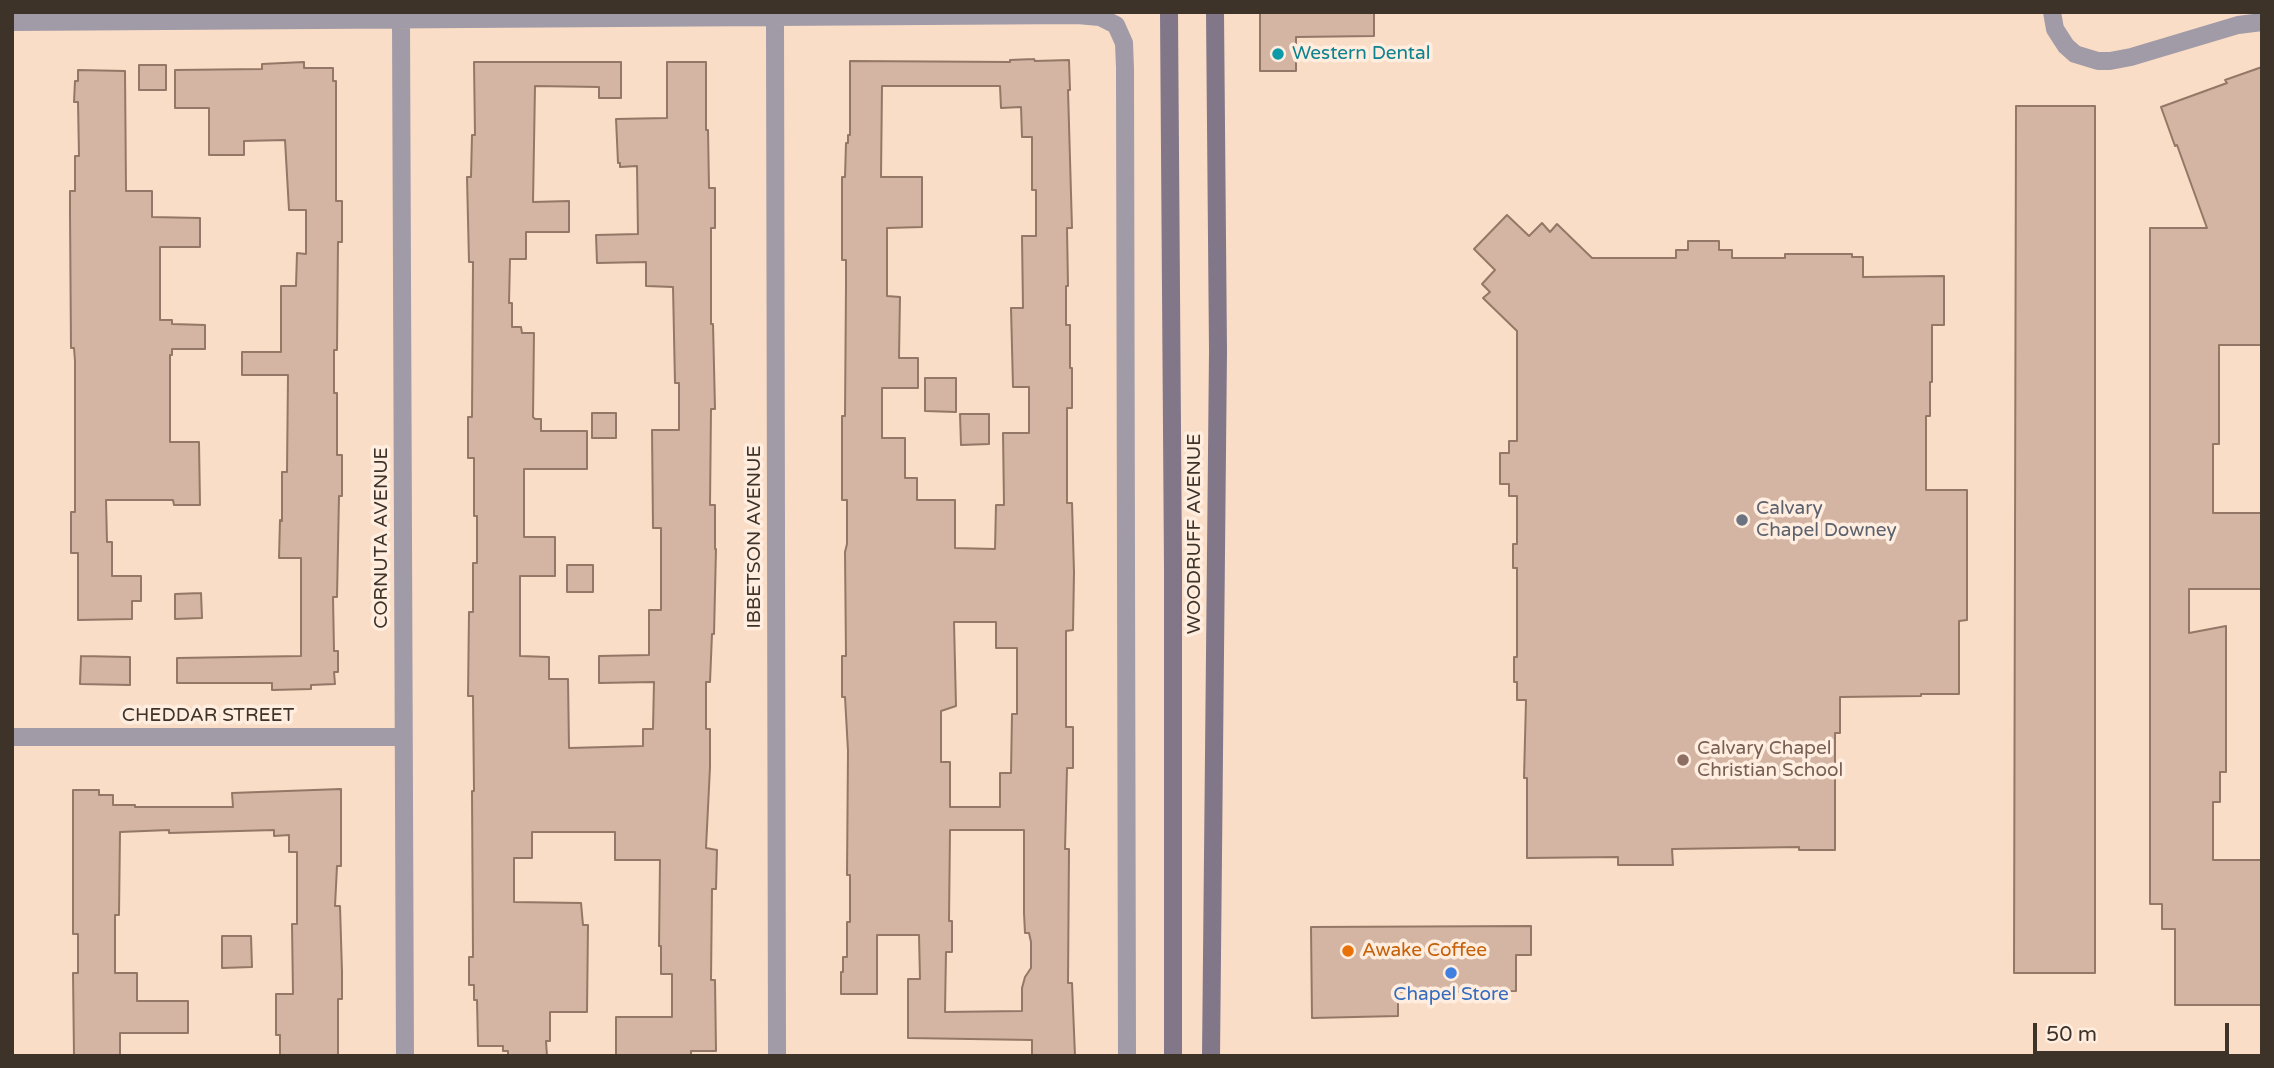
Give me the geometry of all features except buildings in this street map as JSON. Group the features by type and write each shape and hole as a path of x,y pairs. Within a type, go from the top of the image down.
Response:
{"main road":[{"name":"WOODRUFF AVENUE","path":"1169,12 1173,1056"},
{"name":"WOODRUFF AVENUE","path":"1211,1056 1218,364 1215,12"}],"street":[{"path":"2052,12 2056,29 2066,47 2075,54 2098,61 2131,57 2238,25 2262,22"},
{"path":"12,22 1077,16 1100,17 1116,25 1124,43 1125,68 1128,1056"},
{"name":"IBBETSON AVENUE","path":"775,18 777,1056"},
{"name":"CORNUTA AVENUE","path":"401,19 405,1056"},
{"name":"CHEDDAR STREET","path":"12,737 403,737"}],"place":[{"name":"Western Dental","path":"1278,54"},
{"name":"Calvary Chapel Downey","path":"1742,520"},
{"name":"Calvary Chapel Christian School","path":"1683,760"},
{"name":"Awake Coffee","path":"1348,951"},
{"name":"Chapel Store","path":"1451,973"}]}
